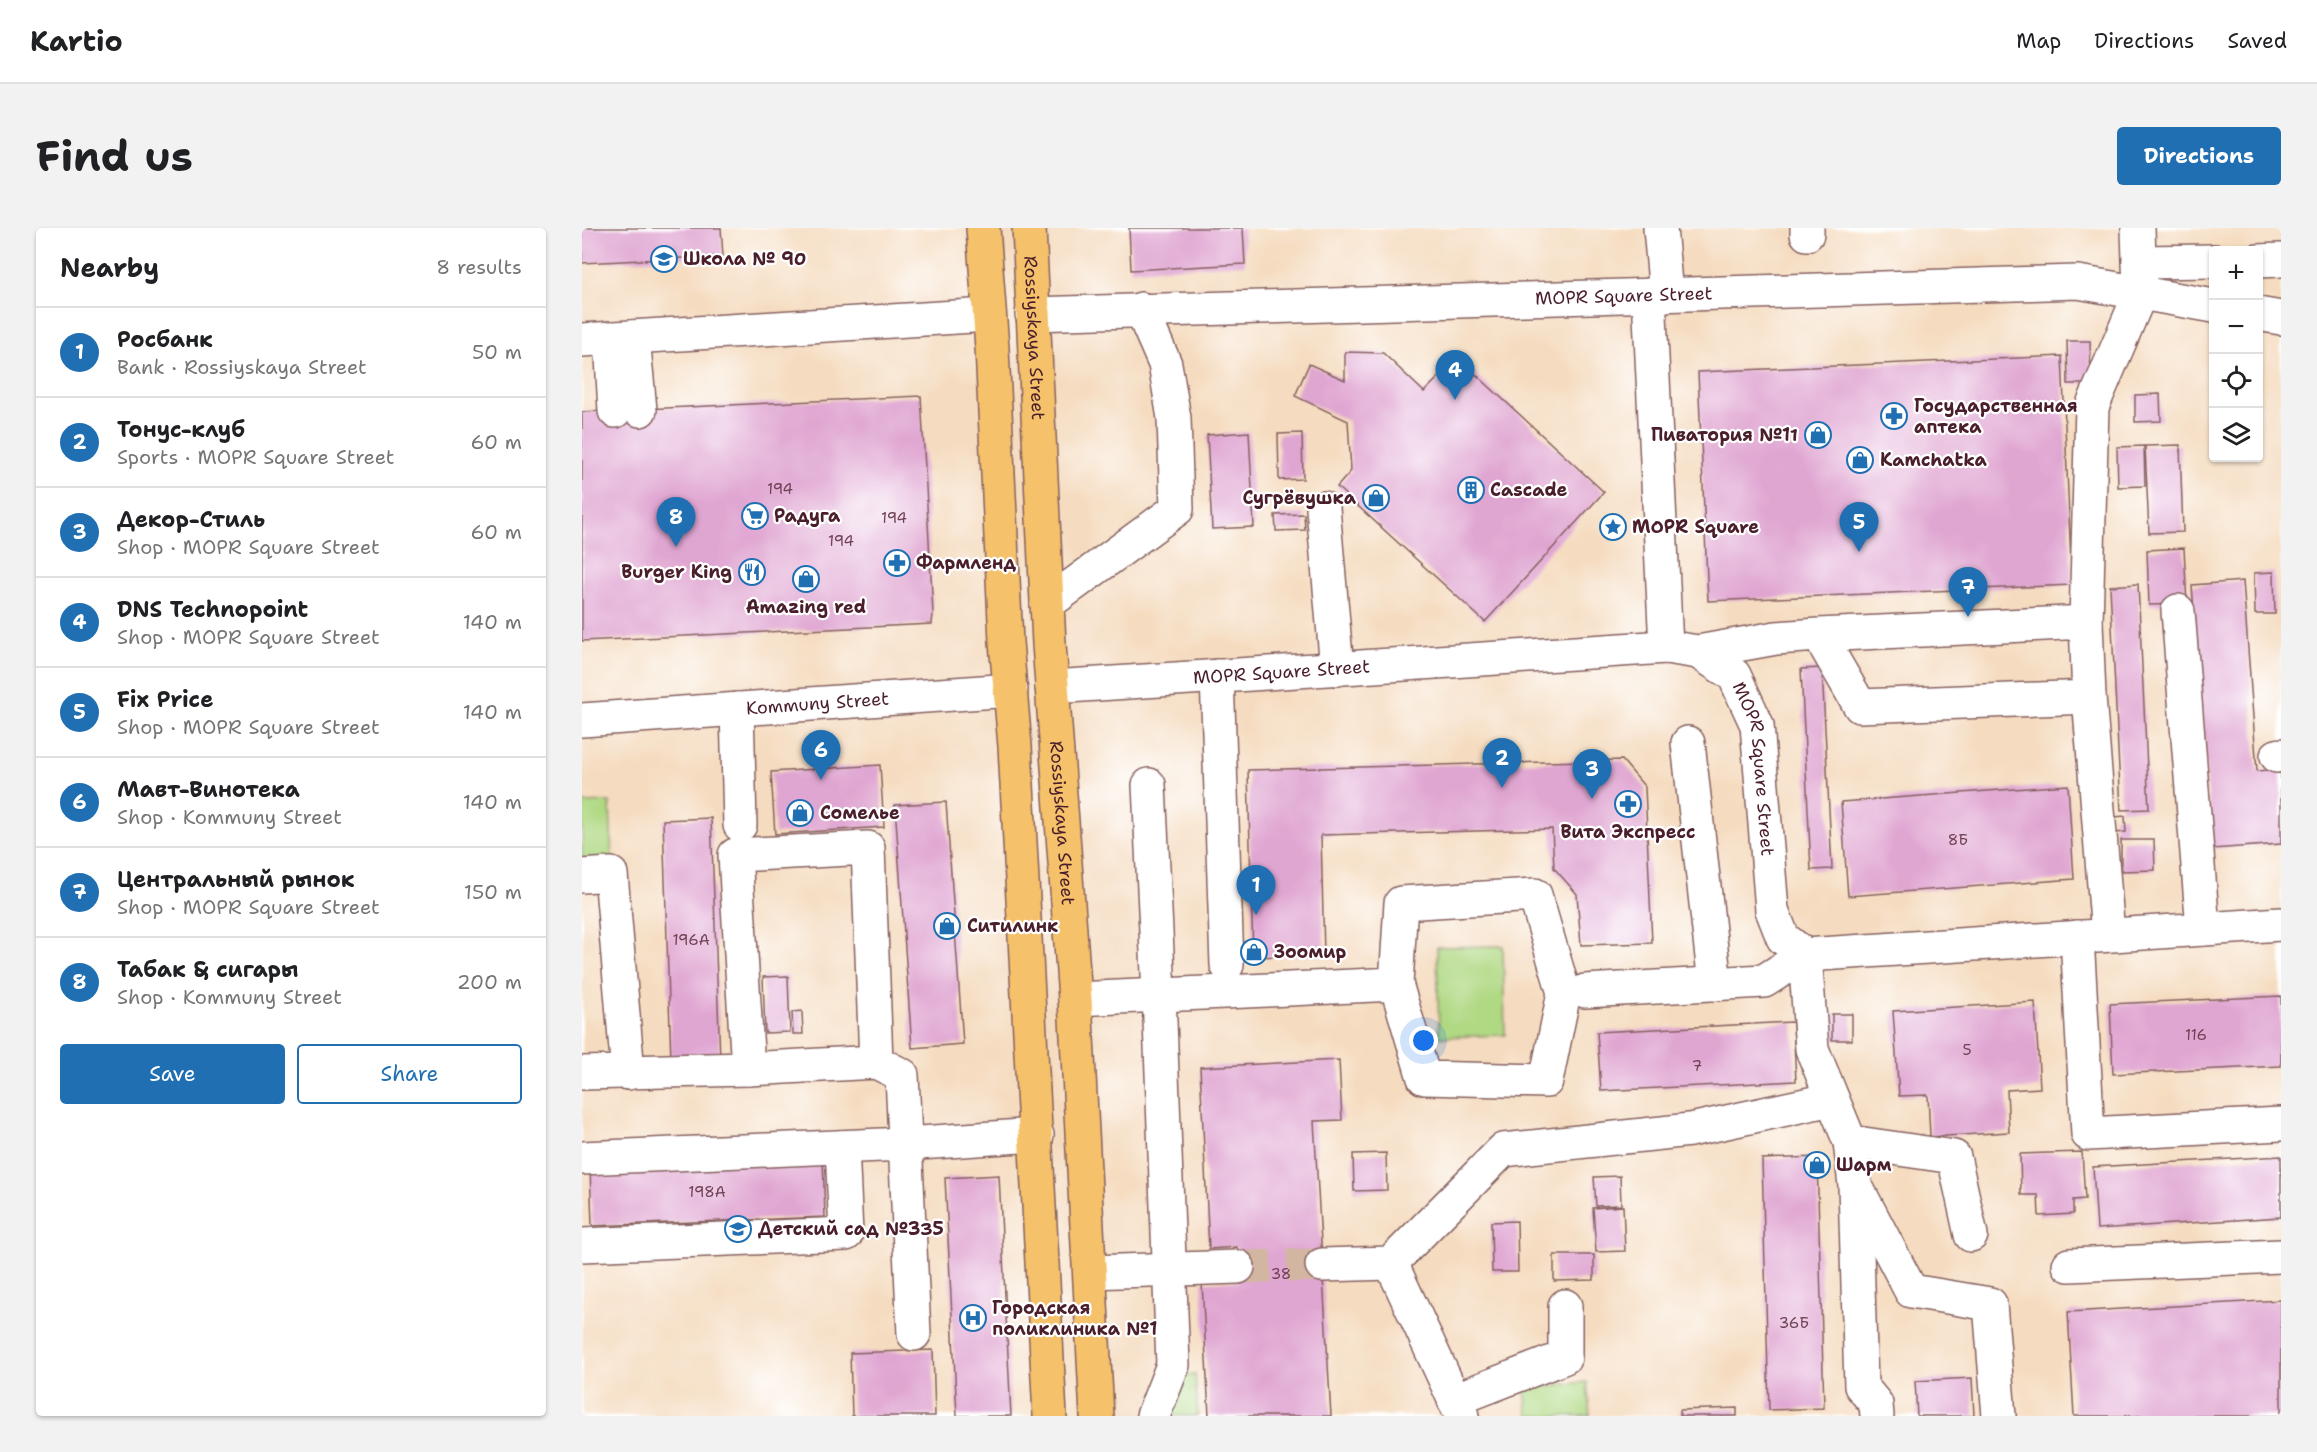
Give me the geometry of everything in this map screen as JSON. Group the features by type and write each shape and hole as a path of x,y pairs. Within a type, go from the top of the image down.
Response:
{"main road":[{"path":"983,228 1037,1135 1050,1416"},
{"name":"Rossiyskaya Street","path":"1029,228 1047,604 1075,999 1096,1416"},
{"path":"989,315 1032,314"},
{"name":"Kommuny Street","path":"1011,690 1052,687"}],"street":[{"path":"1660,228 1657,295 1666,647"},
{"path":"2138,228 2139,278 2092,407 2086,622 2093,936 2088,1134 2281,1124"},
{"path":"2263,261 2281,260"},
{"path":"2139,278 2209,262"},
{"name":"MOPR Square Street","path":"1032,314 2078,282 2139,278 2209,304"},
{"path":"1047,604 1177,509 1172,407 1165,364 1141,309"},
{"path":"627,410 608,338 989,315"},
{"path":"2263,315 2281,318"},
{"path":"1323,508 1337,669"},
{"path":"2178,612 2203,929"},
{"path":"1698,652 1776,638 2086,622"},
{"path":"1820,636 1860,706 2089,697"},
{"name":"MOPR Square Street","path":"1052,687 1666,647 1698,652 1734,675 1757,725 1772,910 1783,938 1805,955"},
{"path":"1217,676 1227,965"},
{"name":"Kommuny Street","path":"582,720 1011,690"},
{"path":"737,709 740,825"},
{"path":"1688,743 1715,984"},
{"path":"1149,785 1173,1365 1153,1416"},
{"path":"748,1069 735,855 868,848 876,1062"},
{"path":"582,876 611,874 628,1073"},
{"path":"1535,895 1564,993 1546,1081 1424,1078 1395,984 1401,903 1535,895"},
{"path":"1585,991 1764,981 1805,955 2281,924"},
{"path":"1805,955 1812,1049 1850,1142 1855,1185 1861,1386 1876,1404 1877,1416"},
{"path":"1075,999 1395,984"},
{"path":"582,1073 748,1069 876,1062 902,1075 914,1334"},
{"path":"1322,1265 1391,1263 1503,1150 1690,1130 1832,1099"},
{"path":"582,1158 905,1144 1037,1135"},
{"path":"1850,1142 1954,1157 1971,1235"},
{"path":"582,1245 846,1234 842,1147"},
{"path":"1855,1185 1911,1291 1990,1304 1999,1416"},
{"path":"2069,1265 2281,1256"},
{"path":"1391,1263 1458,1408 1565,1357 1565,1306"},
{"path":"1090,1272 1238,1267"}],"green space":[{"path":"610,802 612,864 582,865 582,803"},
{"path":"1503,946 1505,1035 1439,1037 1437,947"},
{"path":"1195,1374 1198,1416 1169,1416 1184,1376"},
{"path":"1587,1382 1590,1416 1528,1416 1525,1388"}],"building":[{"path":"582,228 721,228 723,256 582,263"},
{"path":"1129,228 1243,228 1245,264 1131,270"},
{"path":"2067,341 2090,341 2091,384 2068,384"},
{"name":"Cascade","path":"1345,352 1383,353 1424,392 1458,358 1604,492 1485,622 1337,487 1351,471 1348,421 1295,396 1309,364 1345,380"},
{"path":"2062,356 2072,585 1708,601 1698,372"},
{"path":"2160,394 2161,421 2135,422 2135,395"},
{"name":"Радуга","path":"921,396 932,624 582,641 582,412"},
{"path":"1249,432 1254,527 1212,529 1207,435"},
{"path":"1302,433 1303,479 1279,480 1278,434"},
{"path":"2180,445 2183,532 2149,533 2145,446"},
{"path":"2144,446 2145,486 2118,487 2117,447"},
{"path":"1304,514 1305,530 1276,531 1275,515"},
{"path":"2184,548 2187,604 2149,605 2147,550"},
{"path":"2274,572 2275,614 2255,614 2254,573"},
{"path":"2243,581 2257,771 2281,769 2281,844 2212,849 2192,585"},
{"path":"2138,584 2149,809 2121,810 2110,586"},
{"path":"1822,668 1832,869 1811,870 1801,669"},
{"path":"1622,760 1645,787 1652,943 1581,945 1577,894 1554,868 1552,829 1321,835 1324,955 1253,957 1248,770"},
{"path":"880,765 884,827 775,834 771,772"},
{"path":"2068,785 2074,879 1848,896 1841,802"},
{"path":"946,802 963,1044 912,1048 895,805"},
{"path":"2125,816 2126,832 2115,833 2114,817"},
{"path":"711,818 720,1059 671,1060 663,820"},
{"path":"2121,840 2154,840 2155,870 2121,871"},
{"path":"788,976 790,1032 765,1033 763,977"},
{"path":"2281,996 2281,1066 2113,1074 2110,1004"},
{"path":"2035,1002 2040,1088 2007,1090 2009,1132 1930,1137 1928,1095 1899,1096 1893,1011"},
{"path":"802,1011 803,1034 793,1034 792,1012"},
{"path":"1832,1014 1852,1014 1852,1040 1832,1040"},
{"path":"1793,1022 1796,1081 1601,1091 1597,1032"},
{"path":"1339,1060 1342,1120 1314,1121 1331,1416 1209,1416 1202,1282 1239,1281 1237,1247 1209,1249 1200,1067"},
{"path":"2082,1152 2085,1199 2073,1200 2073,1214 2039,1216 2038,1195 2021,1195 2020,1154"},
{"path":"1386,1153 1387,1190 1354,1191 1353,1154"},
{"path":"2281,1156 2281,1217 2097,1229 2093,1167"},
{"path":"1817,1157 1824,1408 1769,1410 1762,1159"},
{"path":"823,1158 825,1217 592,1226 590,1166"},
{"path":"999,1175 1011,1416 957,1416 945,1178"},
{"path":"1620,1176 1621,1205 1596,1206 1594,1177"},
{"path":"1623,1206 1625,1251 1596,1252 1593,1208"},
{"path":"1517,1221 1518,1272 1492,1272 1491,1222"},
{"path":"1554,1255 1594,1255 1594,1280 1554,1281"},
{"path":"2281,1300 2281,1416 2074,1416 2068,1312"},
{"path":"933,1350 935,1416 852,1416 850,1353"},
{"path":"1972,1378 1974,1416 1917,1416 1915,1381"},
{"path":"1737,1408 1737,1416 1680,1416 1680,1410"}],"tunnel":[{"path":"1238,1267 1322,1265"}],"place":[{"name":"Школа № 90","path":"664,259"},
{"name":"DNS Technopoint","path":"1455,400"},
{"name":"Государственная аптека","path":"1894,416"},
{"name":"Пиватория №11","path":"1818,435"},
{"name":"Kamchatka","path":"1860,460"},
{"name":"Cascade","path":"1471,490"},
{"name":"Сугрёвушка","path":"1376,498"},
{"name":"Радуга","path":"755,516"},
{"name":"MOPR Square","path":"1613,527"},
{"name":"Табак & сигары","path":"676,547"},
{"name":"Fix Price","path":"1859,552"},
{"name":"Фармленд","path":"897,563"},
{"name":"Burger King","path":"752,572"},
{"name":"Amazing red","path":"806,579"},
{"name":"Центральный рынок","path":"1968,617"},
{"name":"Мавт-Винотека","path":"821,780"},
{"name":"Тонус-клуб","path":"1502,788"},
{"name":"Декор-Стиль","path":"1592,799"},
{"name":"Вита Экспресс","path":"1628,804"},
{"name":"Сомелье","path":"800,813"},
{"name":"Росбанк","path":"1256,915"},
{"name":"Ситилинк","path":"947,926"},
{"name":"Зоомир","path":"1254,952"},
{"name":"Шарм","path":"1817,1165"},
{"name":"Детский сад №335","path":"738,1229"},
{"name":"Городская поликлиника №1","path":"973,1318"}]}
